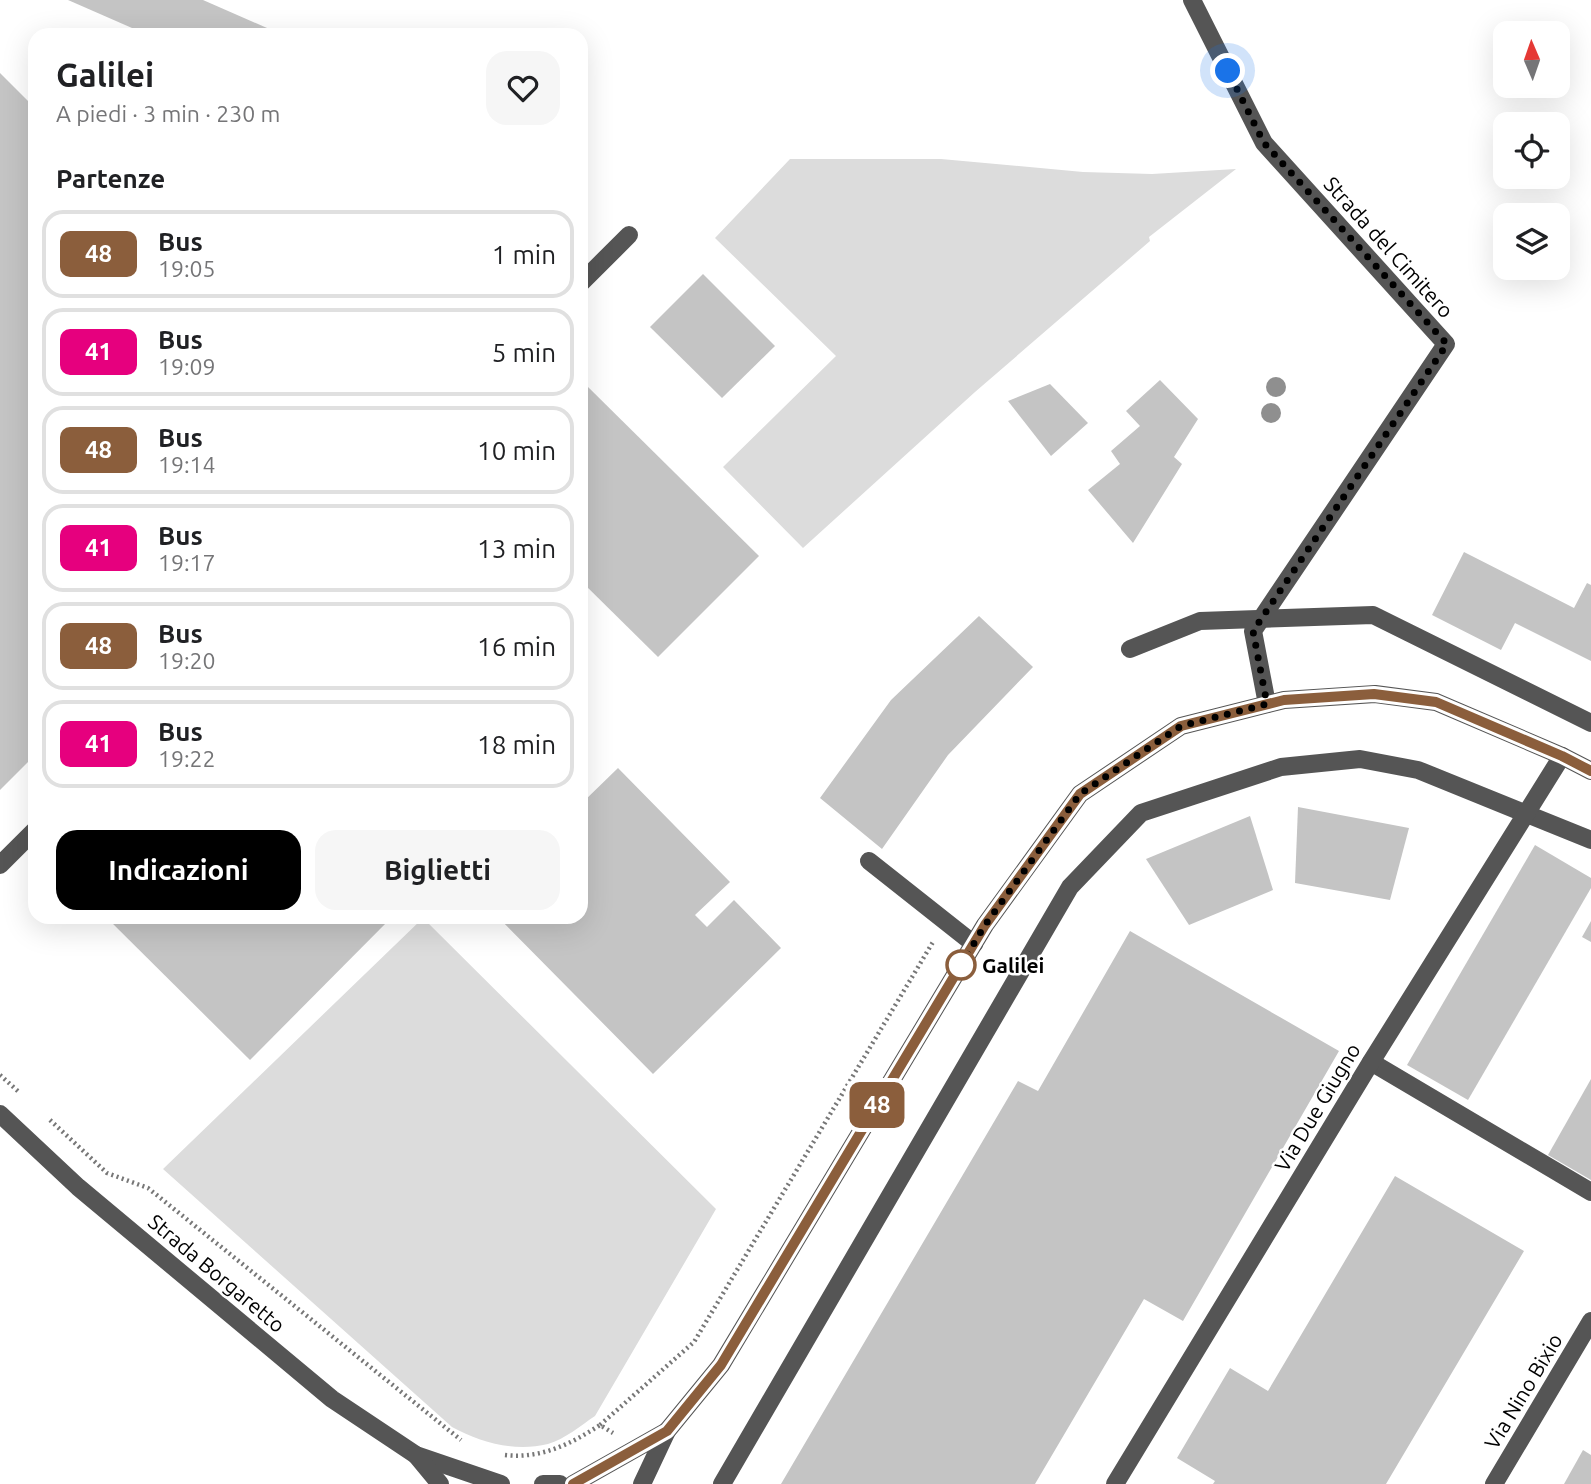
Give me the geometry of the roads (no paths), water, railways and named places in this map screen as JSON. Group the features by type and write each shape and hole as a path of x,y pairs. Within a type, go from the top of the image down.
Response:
{"street":[{"name":"Strada del Cimitero","path":"1192,0 1264,143 1447,344 1253,631 1267,704"},
{"path":"588,276 629,235"},
{"path":"1130,649 1200,621 1373,615 1591,723"},
{"path":"642,1484 667,1431 721,1365 974,944 1080,794 1181,726 1284,700 1374,694 1436,702 1591,771"},
{"name":"Via Due Giugno","path":"1115,1484 1371,1062 1562,756"},
{"path":"722,1484 1070,887 1141,813 1280,767 1360,760 1418,770 1591,840"},
{"path":"0,864 28,837"},
{"path":"869,861 974,944"},
{"path":"1371,1062 1591,1192"},
{"name":"Strada Borgaretto","path":"0,1114 78,1187 332,1399 416,1455 501,1484"},
{"name":"Via Nino Bixio","path":"1494,1484 1591,1321"},
{"path":"573,1484 667,1431"},
{"name":"Strada Borgaretto","path":"416,1455 440,1484"},
{"path":"543,1484 560,1484"}],"place":[{"name":"Galilei","path":"961,965"}]}
